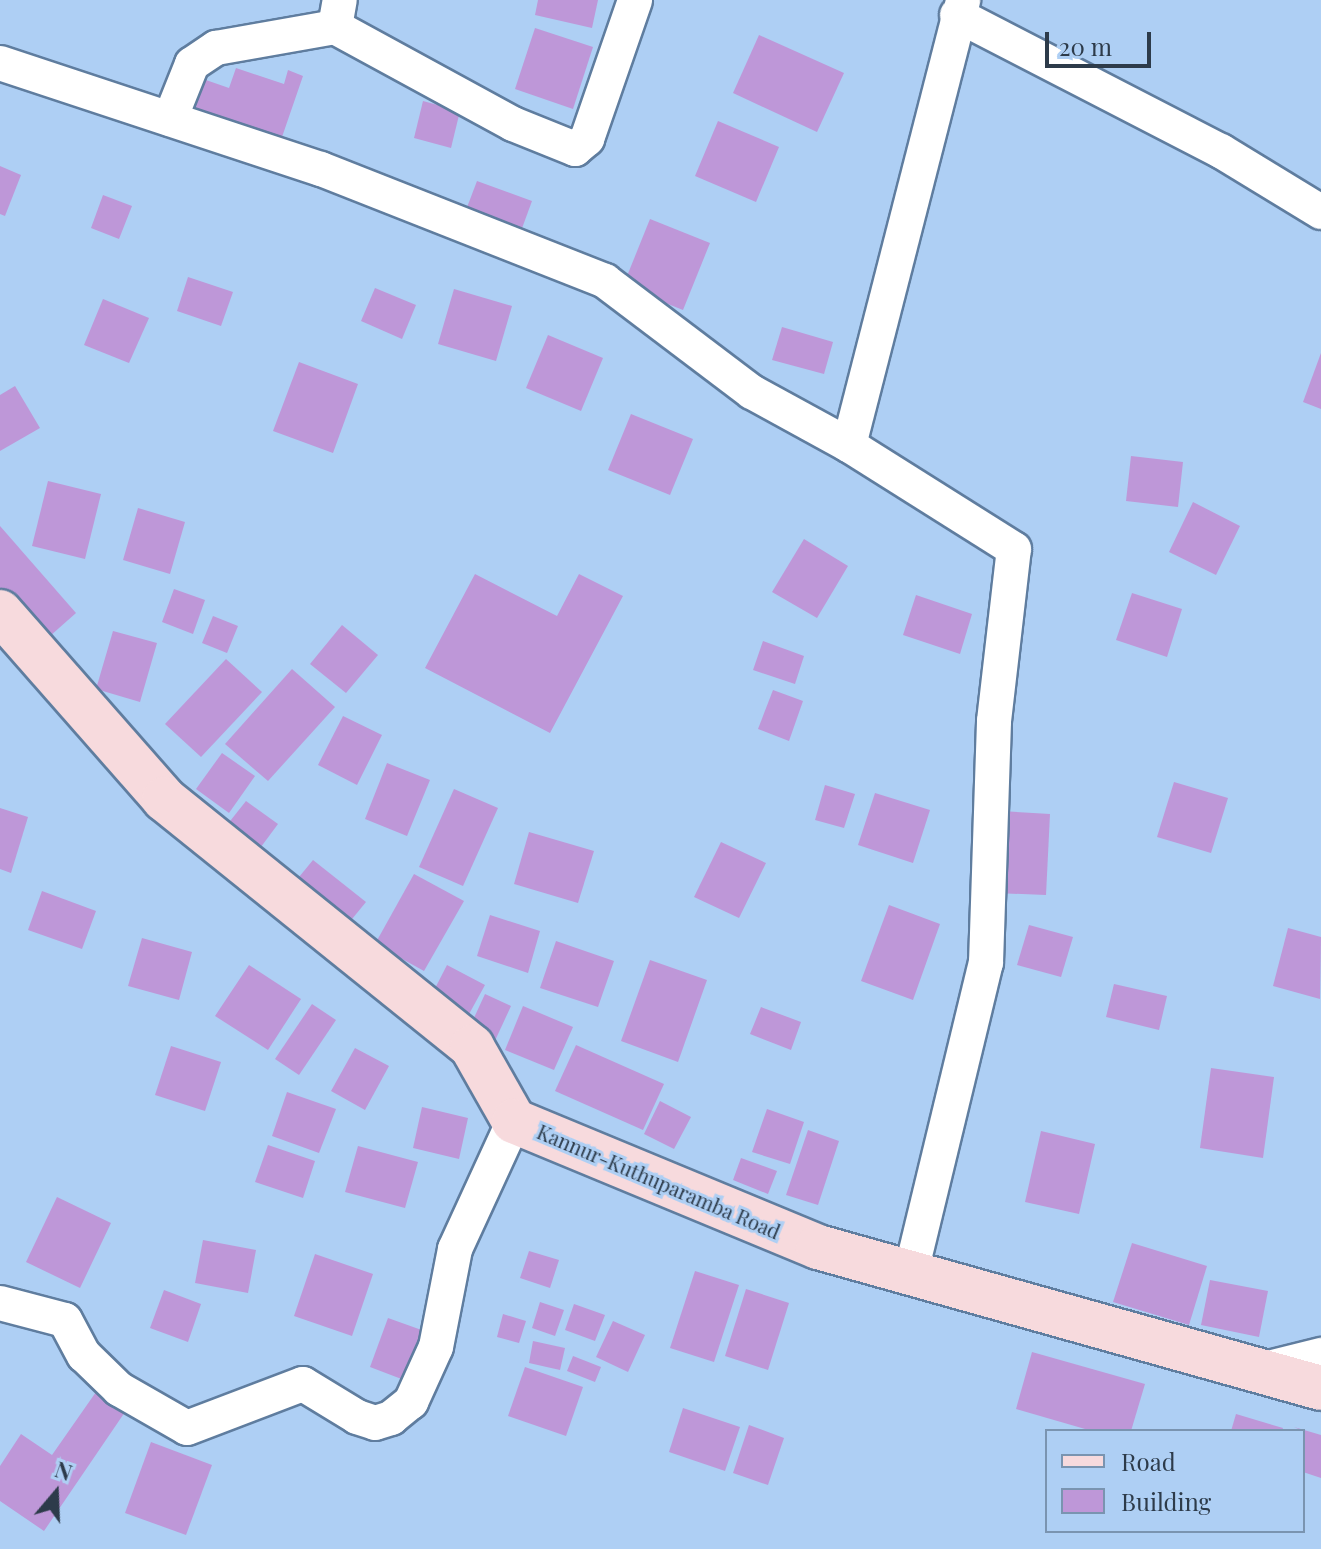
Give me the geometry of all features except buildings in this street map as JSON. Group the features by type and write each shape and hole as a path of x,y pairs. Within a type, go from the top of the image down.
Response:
{"main road":[{"name":"Kannur-Kuthuparamba Road","path":"0,612 164,799 472,1047 514,1121 818,1247 1269,1368 1321,1388"}],"street":[{"path":"170,119 192,64 216,48 337,13 513,124 575,149 587,139 635,0"},
{"path":"849,445 960,8 1221,151 1321,212"},
{"path":"0,63 321,169 605,281 752,392 849,445 1014,549 994,721 986,963 911,1272"},
{"path":"0,1303 65,1320 84,1355 119,1389 187,1428 303,1384 357,1417 375,1423 391,1418 411,1402 436,1347 455,1249 514,1121"},
{"path":"1269,1368 1321,1355"}]}
